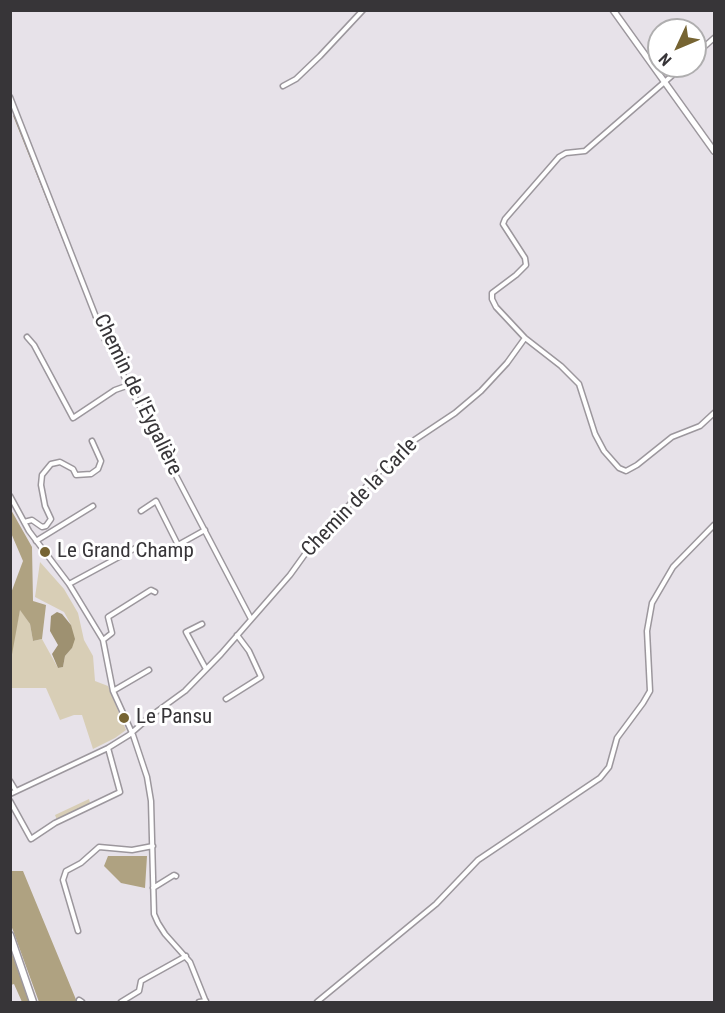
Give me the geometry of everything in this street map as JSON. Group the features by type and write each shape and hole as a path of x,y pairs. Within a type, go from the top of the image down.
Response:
{"main road":[{"path":"11,939 33,1002"}],"street":[{"path":"283,86 296,79 363,10"},
{"path":"613,10 714,151"},
{"path":"669,78 585,151 566,153 559,157 504,221 503,224 526,262 522,270 492,293 492,299 496,307 525,338 561,366 579,384 595,434 604,451 619,468 626,471 637,465 672,437 700,426 714,412"},
{"name":"Chemin de l'Eygalière","path":"10,97 105,340 251,619"},
{"path":"27,337 34,345 73,418 115,390 129,385"},
{"name":"Chemin de la Carle","path":"10,794 108,748 132,733 185,691 290,575 308,550 387,464 404,447 455,413 481,391 507,363 525,338"},
{"path":"24,522 32,520 42,527 46,526 51,519 45,506 41,485 42,475 47,467 60,462 73,469 76,475 91,474 98,469 101,461 92,441"},
{"path":"10,496 36,541 69,584 103,640 113,691 132,733 147,777 151,801 154,914 158,923 190,962 206,1002 199,1002"},
{"path":"141,511 156,501 178,545 205,530"},
{"path":"36,541 93,507"},
{"path":"317,1002 436,904 478,860 600,778 609,767 617,738 650,691 646,631 652,603 673,567 714,525"},
{"path":"69,584 143,544"},
{"path":"103,640 112,633 108,617 151,591 155,592"},
{"path":"202,624 186,632 206,669"},
{"path":"226,699 261,677 249,651 237,635"},
{"path":"113,691 149,670"},
{"path":"10,801 31,839 55,824 120,792 108,748"},
{"path":"10,781 16,791"},
{"path":"78,932 63,880 66,871 81,863 99,847 132,850 153,846"},
{"path":"152,888 176,876"},
{"path":"121,1002 139,991 141,981 186,956"}],"shaded area":[{"path":"10,508 32,547 33,601 46,605 42,639 33,641 30,624 20,610 11,660 11,593 23,561 11,533"},
{"path":"40,562 64,589 78,613 84,640 93,656 95,681 108,686 126,730 93,749 82,715 60,720 46,688 11,688 10,659 20,609 30,624 33,641 42,639 58,668 63,667 65,656 72,648 71,625 64,612 35,597"},
{"path":"57,612 62,614 71,625 75,639 72,648 65,656 63,667 58,668 52,654 58,645 50,631 51,616"},
{"path":"89,799 90,803 57,820 55,815"},
{"path":"108,856 147,856 145,888 121,883 104,866"},
{"path":"10,871 23,871 77,1002 39,1002 11,925"},
{"path":"10,948 30,1002 22,1002 14,984 11,985"}],"waterway":[{"path":"14,116 89,304"},
{"path":"93,316 99,333"}],"place":[{"name":"Le Grand Champ","path":"45,552"},
{"name":"Le Pansu","path":"124,718"}]}
